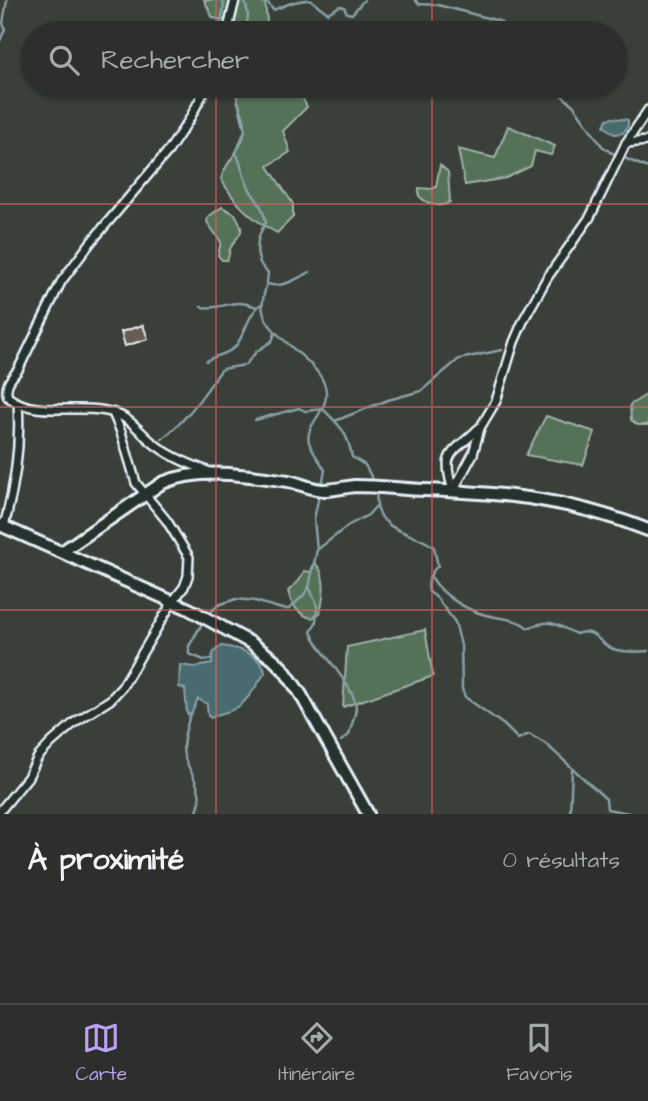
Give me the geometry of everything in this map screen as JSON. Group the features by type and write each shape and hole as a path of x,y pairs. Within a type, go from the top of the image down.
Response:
{"street":[{"path":"230,21 235,0"},
{"path":"200,98 190,120 169,150 91,242 61,282 18,370 3,391 18,403 38,407 112,412 135,425 159,448 215,474"},
{"path":"453,491 473,454 480,428 496,401 513,342 524,319 547,278 590,217 626,143 648,110"},
{"path":"626,143 648,141"},
{"path":"18,403 18,453 11,498 2,525 173,601 251,643 280,665 300,694 368,814"},
{"path":"0,811 27,777 37,757 75,722 110,701 122,687 184,587 188,576 189,557 167,522 136,483 121,432 112,412"},
{"path":"453,491 446,466 448,458 480,428"},
{"path":"63,551 162,483 180,475 215,474 290,481 323,490 358,486 544,499 611,515 648,530"}],"green space":[{"path":"204,0 265,0 267,21 213,18"},
{"path":"237,98 303,98 307,107 283,131 290,152 268,166 293,204 293,217 277,233 244,210 221,179 244,136 245,123"},
{"path":"508,126 555,146 551,155 535,151 531,166 506,178 465,185 458,149 495,158"},
{"path":"440,165 448,172 450,202 438,205 419,196 419,188 436,187"},
{"path":"222,207 235,214 241,226 227,260 222,260 218,255 221,242 207,222 208,217"},
{"path":"646,395 648,425 638,425 631,420 630,405"},
{"path":"546,416 595,432 583,465 526,455"},
{"path":"314,562 323,579 324,593 320,613 312,618 296,608 288,591 299,581 304,571 311,572"},
{"path":"425,630 433,676 343,707 347,647"}],"water":[{"path":"607,119 628,120 628,126 623,133 614,134 604,126"},
{"path":"222,646 255,657 260,661 265,673 248,697 233,710 211,718 208,716 207,704 198,699 191,715 187,714 185,689 179,687 180,665 195,667 212,664 213,653"}],"building":[{"path":"143,325 148,339 125,346 121,332"}],"waterway":[{"path":"0,41 5,29 3,23 7,0"},
{"path":"221,21 224,5 222,0"},
{"path":"243,0 268,3 273,10 306,0"},
{"path":"307,0 328,13 340,6 352,14 364,0"},
{"path":"415,0 419,4 438,5 499,21"},
{"path":"245,2 247,21"},
{"path":"237,98 245,130 236,153 266,223 257,249 260,262 268,273 263,311 274,330 313,367 325,386 325,403 309,435 310,446 325,470 322,485"},
{"path":"565,98 574,106 602,146 648,168"},
{"path":"268,284 284,284 310,272"},
{"path":"201,307 210,308 233,303 257,307"},
{"path":"206,361 235,347 252,314 261,304"},
{"path":"162,439 188,414 222,369 245,365 257,351 272,341 275,333"},
{"path":"335,421 388,400 421,391 459,359 502,350"},
{"path":"255,420 299,408 305,411 323,409 342,430 352,457 365,465 375,484"},
{"path":"341,741 349,735 356,708 350,691 311,632 316,622 317,605 309,587 317,550 349,525 368,515 377,505 376,490"},
{"path":"317,550 314,519 320,491"},
{"path":"377,506 386,522 434,547 438,566 430,578 429,592 455,622 461,645 462,689 465,697 504,725 518,739 529,734 546,744 606,799 607,809 634,814"},
{"path":"432,578 449,596 478,613 514,621 528,628 549,623 576,634 590,633 616,650 648,651"},
{"path":"207,616 218,605 236,599 289,609 309,587"},
{"path":"203,622 189,646 189,654 204,660 212,659"},
{"path":"190,715 183,750 199,790 196,814"},
{"path":"570,814 572,769"}]}
